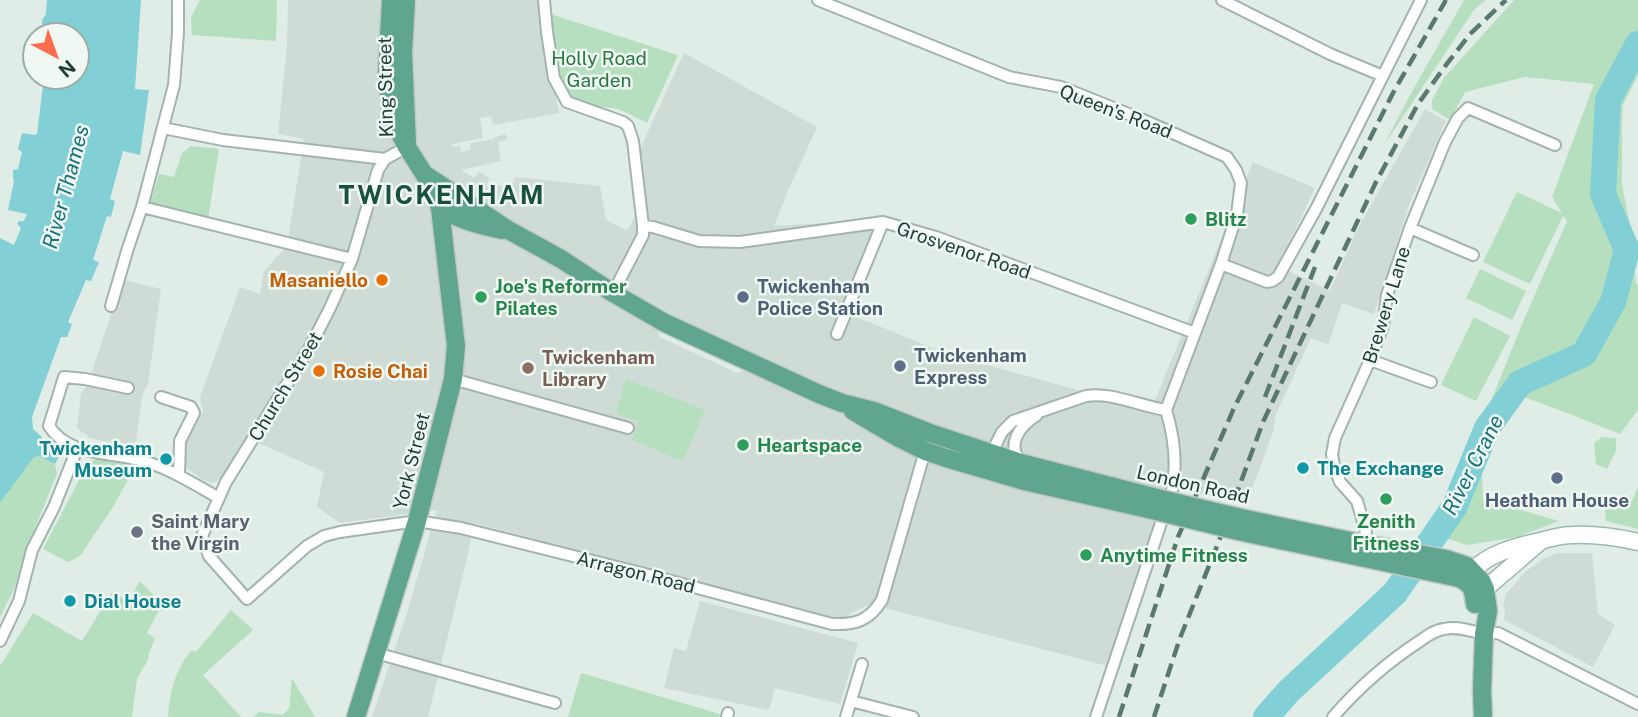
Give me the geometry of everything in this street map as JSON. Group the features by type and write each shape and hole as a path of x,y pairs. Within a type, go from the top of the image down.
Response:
{"main road":[{"name":"King Street","path":"391,0 387,75 392,115 407,148"},
{"name":"King Street","path":"406,0 403,53 407,148"},
{"name":"London Road","path":"407,148 424,174 440,208 473,224 510,231"},
{"name":"London Road","path":"424,174 510,231 688,335 842,403 887,431 988,462 1024,481 1151,503 1429,564 1460,562 1475,583"},
{"name":"York Street","path":"356,717 417,521 453,379 456,346 440,208"},
{"name":"London Road","path":"988,462 1021,463 1151,503"},
{"path":"1483,717 1484,634 1478,621 1475,583 1488,559 1508,549 1553,537 1616,537 1638,542"}],"street":[{"path":"111,306 142,207 174,85 178,0"},
{"path":"544,0 554,78 567,102 617,119 628,126 633,141 643,235 613,293"},
{"name":"Queen's Road","path":"818,0 1009,77 1060,88 1141,119 1227,157 1241,183 1237,214 1166,410"},
{"path":"1222,0 1330,54 1383,76"},
{"path":"1221,264 1267,282 1278,277 1316,209 1421,0"},
{"name":"Brewery Lane","path":"1373,552 1357,501 1340,482 1332,454 1335,438 1383,326 1387,295 1410,228 1445,142 1458,118 1468,108 1555,145"},
{"path":"163,128 223,140 385,159 407,148"},
{"name":"Church Street","path":"247,599 209,556 202,536 232,472 310,347 330,308 352,259 378,170 385,159"},
{"path":"142,207 352,259"},
{"path":"837,334 883,222"},
{"name":"Grosvenor Road","path":"643,226 699,241 740,242 883,222 946,241 1195,333"},
{"path":"1410,228 1473,255"},
{"path":"1370,360 1430,382"},
{"path":"128,388 64,377 49,426 59,438 77,449 140,460 178,475 219,498"},
{"path":"453,379 628,428"},
{"path":"988,462 996,441 1006,426 1019,418 1086,396 1096,394 1166,410 1175,456 1173,487 1096,717"},
{"path":"161,397 191,407 194,412 180,440 178,475"},
{"path":"1021,463 1014,450 1018,434 1024,425 1042,412"},
{"name":"Arragon Road","path":"247,599 307,546 324,536 417,521 461,528 832,624 849,625 859,622 876,610 882,600 927,442"},
{"path":"0,641 19,601 32,550 54,507 77,449"},
{"path":"1333,717 1366,681 1408,648 1432,633 1452,627 1503,635 1638,704"},
{"path":"376,653 555,703"},
{"path":"846,717 862,664"},
{"path":"851,701 913,717"}],"shaded area":[{"path":"288,0 540,0 540,17 559,113 493,125 491,116 480,118 483,138 452,144 452,147 460,146 461,152 470,150 470,143 506,134 507,140 498,142 501,161 461,170 474,178 479,172 490,178 486,185 492,188 495,184 510,189 515,177 600,186 606,220 627,230 638,212 640,149 684,53 817,127 774,226 878,220 842,311 950,355 1151,410 1253,162 1315,188 1278,266 1330,291 1356,232 1425,109 1446,121 1409,205 1374,314 1342,303 1328,345 1311,338 1276,414 1273,432 1247,503 1184,491 1186,484 1170,479 1108,666 869,604 841,619 690,583 474,523 428,717 372,717 407,613 437,510 340,523 317,507 324,472 250,441 216,482 201,479 182,464 182,446 203,412 200,397 240,287 260,294 264,271 287,246 304,139 278,134 287,45","holes":["658,331 744,369 735,372 660,337"]},
{"path":"124,280 161,289 148,384 142,396 136,442 119,445 90,438 77,428 81,393 87,386"},
{"path":"1557,553 1592,553 1598,614 1615,625 1593,667 1504,620 1506,594 1525,572"},
{"path":"700,601 858,643 840,704 775,688 769,710 664,688 674,648 686,651"}],"green space":[{"path":"200,0 277,0 276,41 192,35 191,17"},
{"path":"1464,0 1486,0 1474,10 1384,145 1410,95"},
{"path":"1514,0 1638,0 1638,75 1623,105 1622,184 1638,284 1638,410 1620,434 1524,397 1514,406 1497,435 1482,474 1483,499 1559,521 1517,537 1468,545 1445,538 1468,458 1567,221 1563,216 1530,284 1483,262 1517,192 1562,213 1552,197 1594,84 1525,77 1465,92 1450,120 1432,109 1432,100 1444,78"},
{"name":"Holly Road Garden","path":"547,13 678,55 647,123 621,110 584,105 571,97 564,87 555,62"},
{"path":"191,146 219,149 208,220 150,204 159,174 174,177 182,153"},
{"path":"1480,269 1526,291 1512,320 1466,298"},
{"path":"1474,317 1510,336 1476,401 1441,385"},
{"path":"626,379 705,410 683,461 632,440 639,421 619,415 616,411"},
{"path":"1602,437 1616,438 1616,451 1607,469 1596,464 1594,443"},
{"path":"38,456 55,464 57,474 28,545 15,587 0,617 0,503 33,457"},
{"path":"100,457 135,467 113,507 80,556 68,562 43,549 88,463"},
{"path":"1638,487 1638,529 1606,521 1605,511 1615,503 1632,501"},
{"path":"140,581 165,607 163,611 159,610 147,633 155,638 149,658 137,679 132,717 0,717 0,666 33,613 82,641 112,592 128,601"},
{"path":"1385,584 1406,590 1389,612 1303,688 1280,717 1255,717 1277,687"},
{"path":"231,610 253,630 203,675 241,717 168,717 172,690 181,665 192,650 196,652"},
{"path":"581,673 720,714 719,717 568,717"},
{"path":"292,678 315,717 253,717 259,712 282,715 289,709"}],"water":[{"name":"River Thames","path":"47,0 141,0 135,89 149,90 140,155 123,151 110,199 115,201 111,217 107,216 93,260 99,262 91,281 86,280 68,322 72,324 67,337 61,337 32,417 33,429 42,440 62,451 55,464 38,456 33,458 0,503 0,238 14,245 21,228 17,224 24,221 27,214 8,210 14,181 13,170 18,169 22,152 18,149 22,133 37,134 42,91 91,91 91,21 42,21 46,14"}],"waterway":[{"name":"River Crane","path":"1266,717 1289,691 1395,593 1455,506 1487,428 1520,383 1584,354 1613,302 1627,250 1603,194 1608,100 1638,44"}],"railway":[{"path":"1119,717 1178,537 1234,408 1393,93 1446,0"},
{"path":"1154,717 1180,638 1263,422 1376,182 1418,104 1470,34 1506,0"},
{"path":"1265,397 1315,267"}],"place":[{"name":"Blitz","path":"1191,219"},
{"name":"Masaniello","path":"382,280"},
{"name":"Joe's Reformer Pilates","path":"481,297"},
{"name":"Twickenham Police Station","path":"743,297"},
{"name":"Twickenham Express","path":"900,366"},
{"name":"Twickenham Library","path":"528,368"},
{"name":"Rosie Chai","path":"319,371"},
{"name":"Heartspace","path":"743,445"},
{"name":"Twickenham Museum","path":"166,459"},
{"name":"The Exchange","path":"1303,468"},
{"name":"Heatham House","path":"1557,478"},
{"name":"Zenith Fitness","path":"1386,499"},
{"name":"Saint Mary the Virgin","path":"137,532"},
{"name":"Anytime Fitness","path":"1086,555"},
{"name":"Dial House","path":"70,601"}],"district":[{"name":"TWICKENHAM","path":"442,195"}]}
